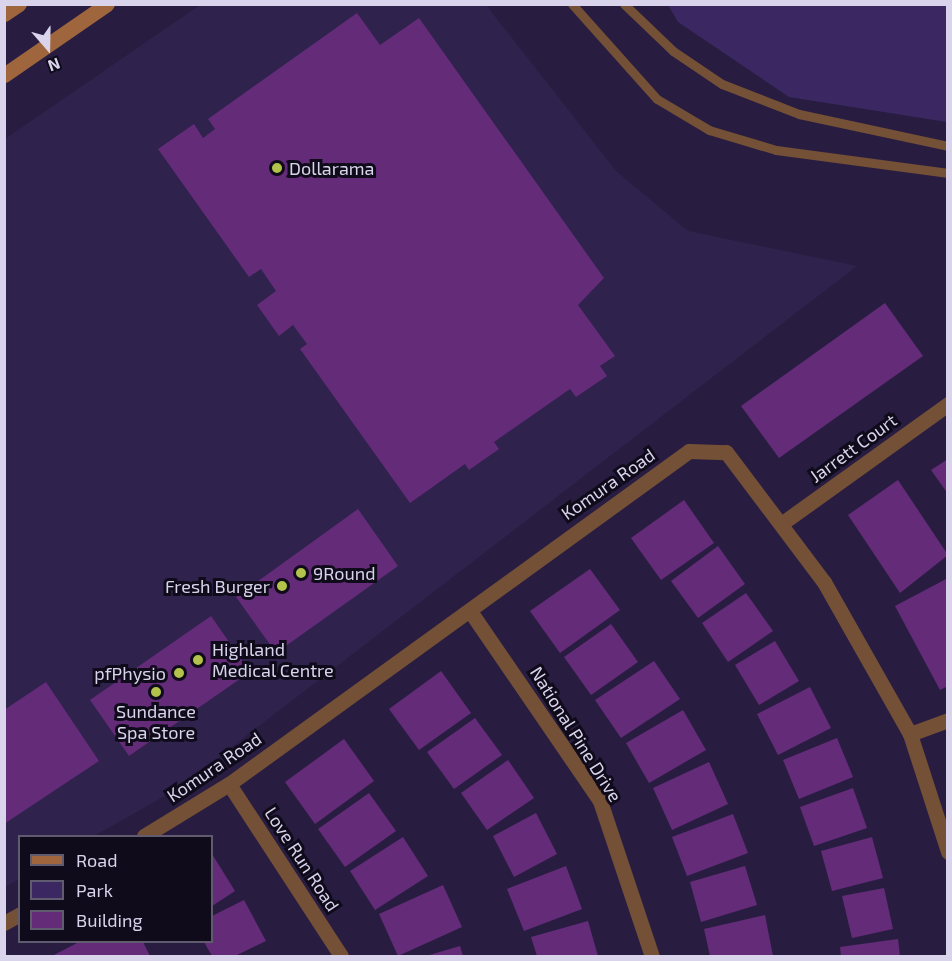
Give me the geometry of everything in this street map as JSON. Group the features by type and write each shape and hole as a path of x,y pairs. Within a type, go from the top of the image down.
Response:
{"main road":[{"path":"4,14 19,4"},
{"path":"4,75 107,4"}],"street":[{"name":"Jarrett Court","path":"781,524 948,404"},
{"name":"Komura Road","path":"147,835 229,784 471,611 602,509 689,451 726,452 824,582 910,734 948,852"},
{"name":"National Pine Drive","path":"471,611 600,801 652,957"},
{"path":"910,734 948,720"},
{"name":"Love Run Road","path":"229,784 341,957"},
{"path":"4,923 18,915"}],"lane":[{"path":"572,4 657,99 709,130 776,150 948,173"},
{"path":"624,4 673,51 731,89 799,114 948,146"}],"shaded area":[{"path":"200,5 486,5 616,171 688,231 857,266 177,789 96,835 18,835 18,880 5,887 5,139"}],"green space":[{"path":"668,5 947,5 947,122 789,97 678,22"}],"building":[{"path":"357,13 380,45 419,18 604,278 578,305 615,356 600,366 607,376 576,397 570,389 494,442 499,449 469,470 465,464 410,503 300,349 307,344 293,325 279,336 257,305 276,291 261,269 249,277 158,149 194,124 203,138 215,129 208,119"},
{"path":"885,303 923,356 779,458 741,406"},
{"path":"948,459 948,494 931,470"},
{"path":"898,480 948,555 900,593 848,515"},
{"path":"684,500 714,543 661,580 631,538"},
{"path":"358,509 398,566 276,653 236,597"},
{"path":"718,546 745,584 698,618 671,581"},
{"path":"590,569 620,610 560,653 530,611"},
{"path":"948,578 948,686 940,690 895,606"},
{"path":"746,593 773,631 728,662 702,623"},
{"path":"211,616 250,672 129,756 90,700"},
{"path":"611,624 638,662 591,695 564,657"},
{"path":"775,641 799,681 759,705 735,665"},
{"path":"654,661 680,699 621,738 595,700"},
{"path":"441,671 471,713 419,750 389,709"},
{"path":"46,682 99,761 4,824 4,710"},
{"path":"810,687 831,728 778,755 757,714"},
{"path":"683,710 706,750 649,783 626,743"},
{"path":"475,718 502,755 454,789 427,752"},
{"path":"837,738 853,777 799,799 783,760"},
{"path":"344,739 374,781 315,824 285,782"},
{"path":"508,760 534,798 487,830 461,793"},
{"path":"709,762 728,804 672,830 653,788"},
{"path":"853,788 867,828 814,846 800,807"},
{"path":"369,793 396,831 345,867 318,829"},
{"path":"536,813 557,854 514,877 493,836"},
{"path":"733,814 748,853 687,876 672,837"},
{"path":"403,837 428,876 375,910 350,871"},
{"path":"872,837 883,878 832,891 821,851"},
{"path":"213,856 235,891 213,905"},
{"path":"566,866 582,909 524,931 507,889"},
{"path":"745,866 757,905 701,922 690,882"},
{"path":"443,885 462,927 398,956 379,914"},
{"path":"884,888 893,929 852,938 842,896"},
{"path":"244,900 266,941 235,956 212,956 205,943 213,943 213,916"},
{"path":"765,915 773,956 710,956 704,929"},
{"path":"588,921 598,956 537,956 531,937"},
{"path":"898,939 900,956 841,956 840,947"},
{"path":"77,943 144,943 150,956 52,956"},
{"path":"460,946 463,956 426,956"}],"place":[{"name":"Dollarama","path":"277,168"},
{"name":"9Round","path":"301,573"},
{"name":"Fresh Burger","path":"282,586"},
{"name":"Highland Medical Centre","path":"198,660"},
{"name":"pfPhysio","path":"179,673"},
{"name":"Sundance Spa Store","path":"156,692"}]}
